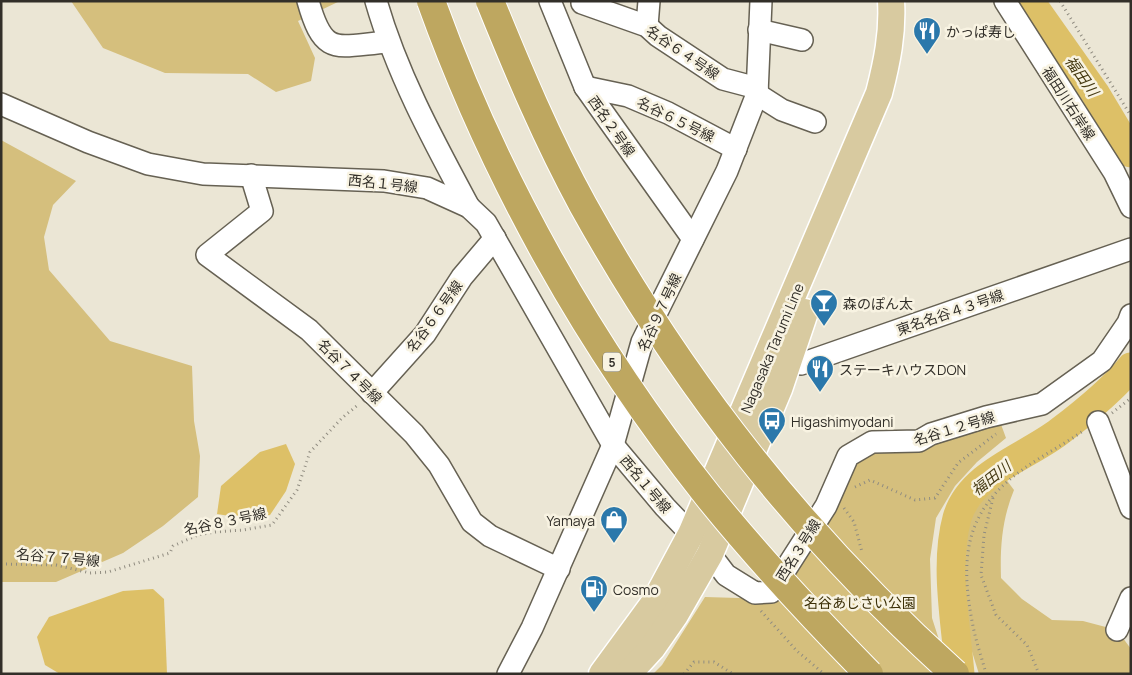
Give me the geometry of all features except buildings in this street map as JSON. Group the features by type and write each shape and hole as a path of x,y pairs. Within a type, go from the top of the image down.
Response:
{"highway":[{"name":"5","path":"431,1 468,95 503,172 542,246 612,363 657,429 708,496 759,557 869,674"},
{"path":"490,1 549,138 583,204 662,337 749,458 799,518 854,578 954,674"}],"main road":[{"name":"Nagasaka Tarumi Line","path":"602,674 654,603 692,534 779,355 880,93 888,59 892,19 891,1"},
{"name":"Nagasaka Tarumi Line","path":"628,674 652,648 675,615 710,554 779,389 779,355 799,325 896,96 908,39 908,1"}],"street":[{"path":"308,1 317,31 324,41 336,46 388,42"},
{"path":"376,1 388,42 430,136 469,207"},
{"path":"647,26 649,1"},
{"name":"名谷９７号線","path":"508,674 532,628 614,445 642,342 736,149 757,91 761,1"},
{"name":"福田川右岸線","path":"1005,1 1114,172 1131,207"},
{"path":"552,7 584,2"},
{"name":"名谷６４号線","path":"584,2 647,26 658,36 723,79 757,91 782,110 815,122"},
{"name":"西名２号線","path":"552,7 585,87 693,239"},
{"path":"759,30 802,40"},
{"name":"名谷６５号線","path":"585,87 636,99 668,113 736,149"},
{"name":"西名１号線","path":"1,104 88,142 148,164 203,174 384,181 427,188 469,207 486,223 614,445 664,507 710,554"},
{"name":"名谷７４号線","path":"251,175 262,211 206,256 309,330 414,434 440,465 472,522 490,536 559,569"},
{"name":"名谷６６号線","path":"372,393 425,334 462,278 495,238"},
{"name":"東名名谷４３号線","path":"779,355 802,364 1131,249"},
{"name":"名谷１２号線","path":"832,492 848,456 872,442 918,441 931,434 986,417 1042,404 1102,361 1131,315"},
{"path":"1098,422 1131,508"},
{"name":"西名３号線","path":"756,593 771,592 832,492"},
{"path":"710,554 726,575 756,593"},
{"path":"1118,630 1131,598"}],"path":[{"path":"1060,1 1131,116"},
{"name":"名谷８３号線","path":"170,553 173,546 198,536 272,525 297,490 310,452 342,418 372,393"},
{"path":"986,674 973,627 965,570 972,529 994,496 1021,470 1098,422 1127,403 1131,398"},
{"path":"832,492 854,488 870,480 916,500 935,498 958,463 1002,430"},
{"path":"994,496 984,535 981,575 996,614 1027,645 1039,674"},
{"name":"名谷７７号線","path":"1,564 56,566 90,573 108,572 170,553"},
{"path":"756,593 762,613 797,651 824,674"},
{"path":"684,674 694,662 714,662 733,674"}],"green space":[{"path":"71,1 340,1 298,21 315,58 311,81 276,92 248,74 165,73 103,48"},
{"path":"1,140 76,181 53,205 44,237 49,270 110,341 192,366 194,421 200,456 198,497 163,526 123,553 56,582 1,582"},
{"name":"名谷あじさい公園","path":"999,419 1006,438 977,462 955,486 936,518 930,559 932,618 950,674 653,674 662,665 705,597 771,599 858,456"},
{"path":"1002,474 1014,490 1003,533 1001,578 1022,599 1052,620 1083,621 1117,630 1131,649 1131,674 979,674 969,642 961,589 959,549 966,522"}],"shaded area":[{"path":"286,444 295,464 286,491 270,515 248,519 217,514 221,486 260,452"},
{"path":"153,589 164,599 167,674 60,674 45,665 37,637 49,617 123,591"}],"waterway":[{"name":"福田川","path":"1030,1 1095,93 1131,153"},
{"name":"福田川","path":"960,674 952,596 951,555 957,518 964,502 974,489 1001,467 1047,440 1079,416 1106,393 1131,367"}],"place":[{"name":"かっぱ寿し","path":"927,55"},
{"name":"森のぽん太","path":"824,327"},
{"name":"ステーキハウスDON","path":"820,393"},
{"name":"Higashimyodani","path":"772,445"},
{"name":"Yamaya","path":"614,544"},
{"name":"Cosmo","path":"594,613"}]}
